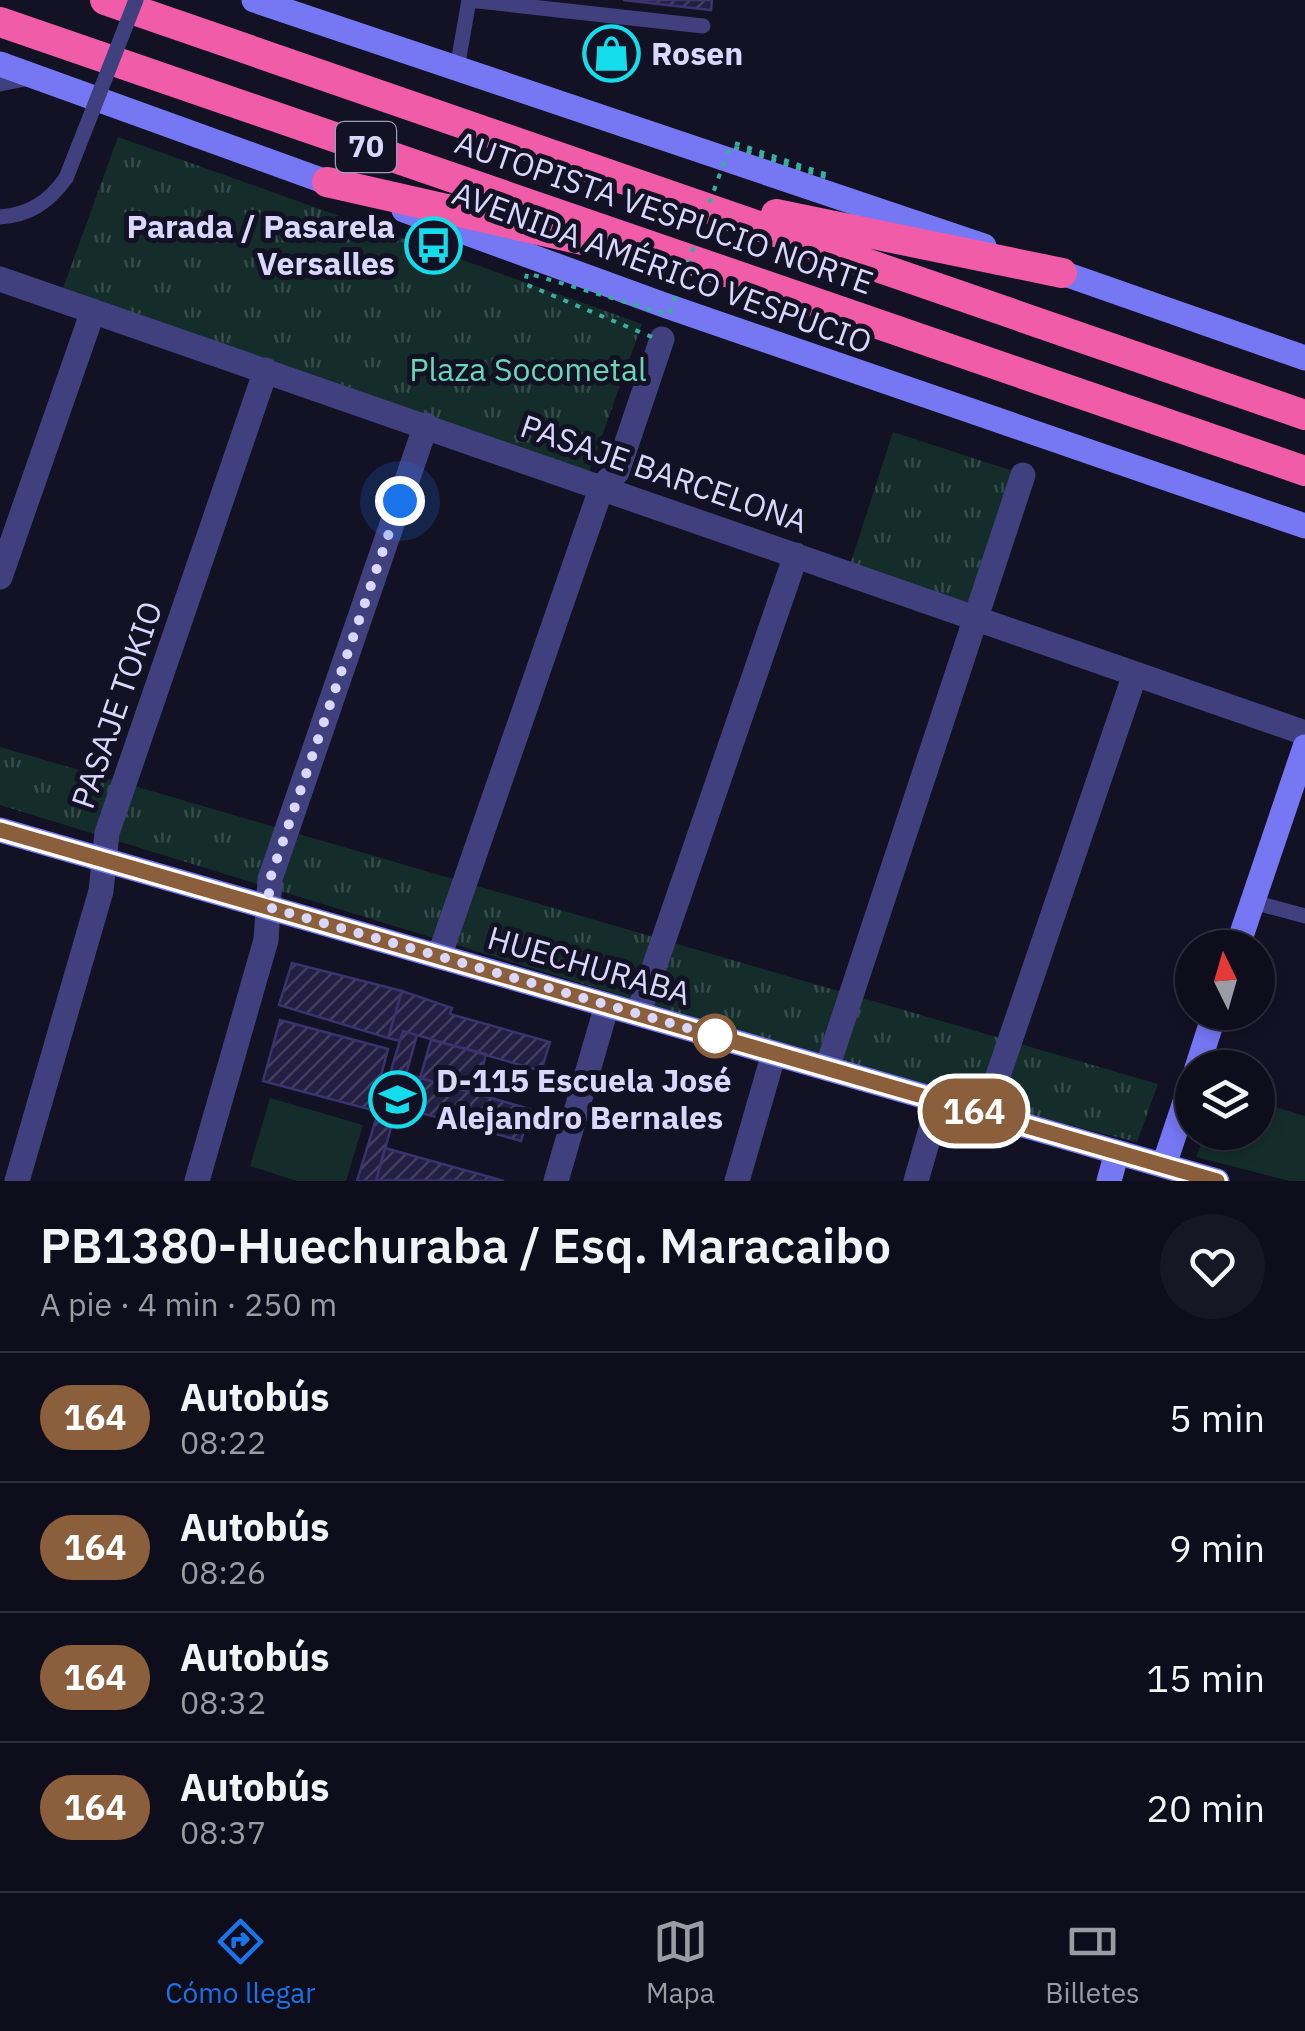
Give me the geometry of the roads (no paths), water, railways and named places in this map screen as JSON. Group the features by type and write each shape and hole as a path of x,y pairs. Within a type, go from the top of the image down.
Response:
{"highway":[{"name":"AUTOPISTA VESPUCIO NORTE","path":"105,0 666,192 1167,370 1305,414"},
{"name":"AUTOPISTA VESPUCIO NORTE","path":"0,22 1305,471"},
{"path":"327,182 732,273"},
{"path":"666,192 1062,272"}],"main road":[{"path":"254,0 1062,272 1305,358"},
{"name":"AVENIDA AMÉRICO VESPUCIO","path":"0,64 664,306 1305,526"},
{"path":"1244,930 1305,747"},
{"name":"HUECHURABA","path":"0,830 1217,1181"},
{"path":"1164,1166 1175,1132"},
{"path":"1109,1181 1118,1152"}],"street":[{"name":"PASAJE BARCELONA","path":"0,278 1305,734"},
{"path":"0,577 93,312"},
{"path":"439,956 602,486 618,472 657,338"},
{"name":"PASAJE TOKIO","path":"17,1181 101,891 107,833 266,370"},
{"path":"197,1181 266,940 270,879 426,426"},
{"path":"826,1068 1023,475"},
{"path":"638,1014 796,555"},
{"path":"984,1114 1136,674"},
{"path":"556,1181 607,1005"},
{"path":"737,1181 774,1053"},
{"path":"916,1181 939,1101"}],"lane":[{"path":"0,217 37,207 66,178 136,0"},
{"path":"457,69 469,0 703,26"},
{"path":"0,84 39,77"},
{"path":"1253,902 1305,916"}],"place":[{"name":"Rosen","path":"612,54"},
{"name":"Parada / Pasarela Versalles","path":"434,245"},
{"name":"D-115 Escuela José Alejandro Bernales","path":"397,1099"}],"park label":[{"name":"Plaza Socometal","path":"528,370"}]}
